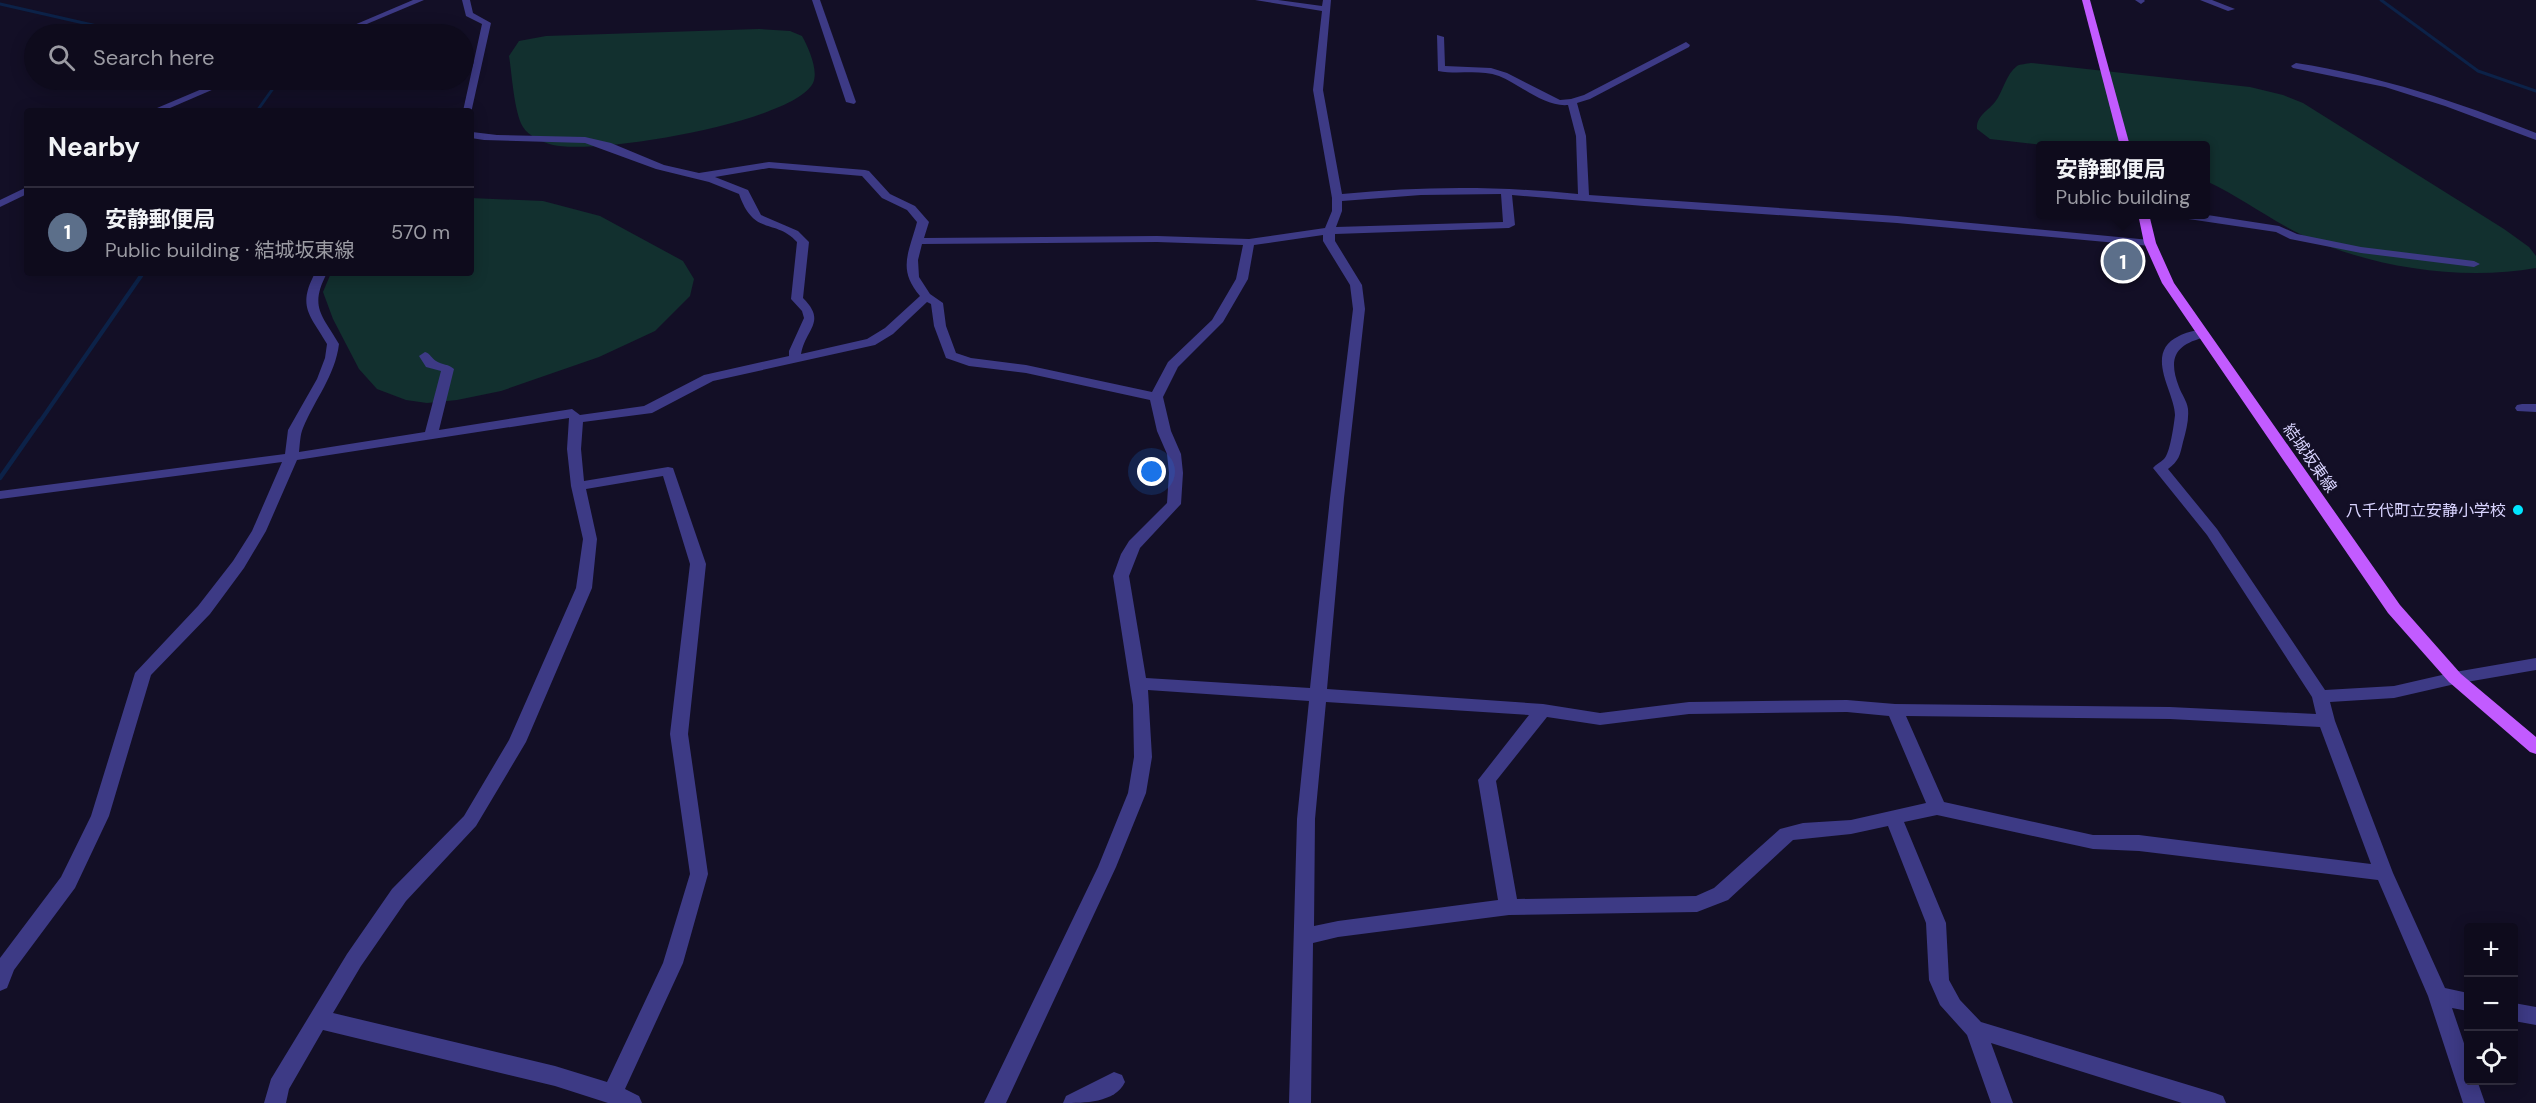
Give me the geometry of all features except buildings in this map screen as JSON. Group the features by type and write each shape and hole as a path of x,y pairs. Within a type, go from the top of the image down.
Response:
{"main road":[{"path":"2086,0 2124,141"},
{"name":"結城坂東線","path":"2144,219 2150,243 2168,283 2394,609 2455,678 2536,747"}],"street":[{"path":"362,24 420,0"},
{"path":"466,0 469,14 487,23 474,83"},
{"path":"816,0 851,102"},
{"path":"1259,0 1327,4 1318,90 1337,198 1337,211 1329,231 1329,241 1356,285 1359,309 1337,498 1306,819 1299,1103"},
{"path":"2204,0 2231,9"},
{"path":"1440,37 1441,69 1488,70 1504,75 1559,103 1587,97 1686,45"},
{"path":"2296,66 2376,81 2496,121 2536,137"},
{"path":"162,108 206,90"},
{"path":"469,108 473,90"},
{"path":"1572,102 1581,136 1584,198"},
{"path":"474,134 502,139 583,140 610,145 661,167 703,175 744,192 753,212 759,218 795,234 802,240 797,299 808,310 810,318 795,351 795,359"},
{"path":"703,175 735,172 769,165 865,172 886,196 911,208 923,222 920,241 911,259 910,269 926,297 937,303 948,352 955,358 969,362 1026,369 1155,396"},
{"path":"1337,198 1401,192 1506,191 1896,218 1957,226 2014,228 2150,243"},
{"path":"920,241 1157,239 1249,242 1329,231 1509,225 1506,191"},
{"path":"0,204 24,192"},
{"path":"2208,219 2279,230 2294,237 2361,250 2474,264"},
{"path":"995,1103 1107,867 1110,854 1135,799 1144,750 1138,683 1126,616 1122,576 1124,561 1135,542 1174,504 1176,474 1174,454 1164,431 1155,396 1173,365 1217,322 1242,279 1249,242"},
{"path":"0,982 6,966 68,882 100,816 143,673 204,610 239,564 259,531 291,457 295,430 323,379 333,348 331,340 311,312 309,303 320,276"},
{"path":"577,420 647,410 709,378 870,342 889,331 926,297"},
{"path":"2202,334 2189,335 2178,340 2172,347 2171,382 2181,409 2172,460 2160,468 2212,532 2320,696 2326,721 2384,873 2438,996 2474,1103"},
{"path":"425,356 431,364 448,369 431,436"},
{"path":"0,495 291,457 572,413 577,420 574,449 578,486 590,539 584,588 517,742 470,821 399,896 354,960 279,1086 275,1103"},
{"path":"578,486 668,471 698,564 691,608 679,734 699,874 673,963 612,1094"},
{"path":"2320,696 2394,692 2455,678 2536,664"},
{"path":"1138,683 1543,710 1600,719 1689,708 1847,706 1895,710 2170,713 2326,721"},
{"path":"1509,907 1487,780 1543,710"},
{"path":"1895,710 1937,808"},
{"path":"1302,937 1338,929 1509,907 1697,904 1721,894 1787,834 1800,830 1850,827 1937,808 2093,842 2139,843 2384,873"},
{"path":"1893,816 1936,924 1939,947 1936,959 1944,994 1960,1016 1975,1029 2215,1103"},
{"path":"2438,996 2464,1001"},
{"path":"2518,1013 2536,1016"},
{"path":"318,1019 555,1077 612,1094 631,1103"},
{"path":"1975,1029 2002,1103"},
{"path":"1074,1103 1114,1082"}],"green space":[{"path":"759,29 790,31 802,36 815,72 813,83 798,97 770,111 734,122 649,140 576,147 553,145 541,141 525,130 520,120 515,103 509,56 519,41 546,36"},
{"path":"2031,63 2250,87 2283,95 2303,103 2504,229 2529,247 2536,256 2536,268 2478,273 2417,269 2357,256 2329,246 2290,229 2210,183 2210,141 2036,141 2036,144 1990,139 1977,129 1978,121 1998,98 2007,78 2018,65"},
{"path":"474,198 543,201 600,216 683,261 694,279 690,296 655,331 599,357 501,391 457,400 427,403 406,400 377,389 359,369 333,319 323,292 330,276 474,276"}],"waterway":[{"path":"2381,0 2478,71 2536,91"},
{"path":"0,4 88,24"},
{"path":"259,108 272,90"},
{"path":"39,423 141,276"},
{"path":"0,478 40,421"}],"place":[{"name":"安静郵便局","path":"2123,261"},
{"name":"八千代町立安静小学校","path":"2518,510"}]}
